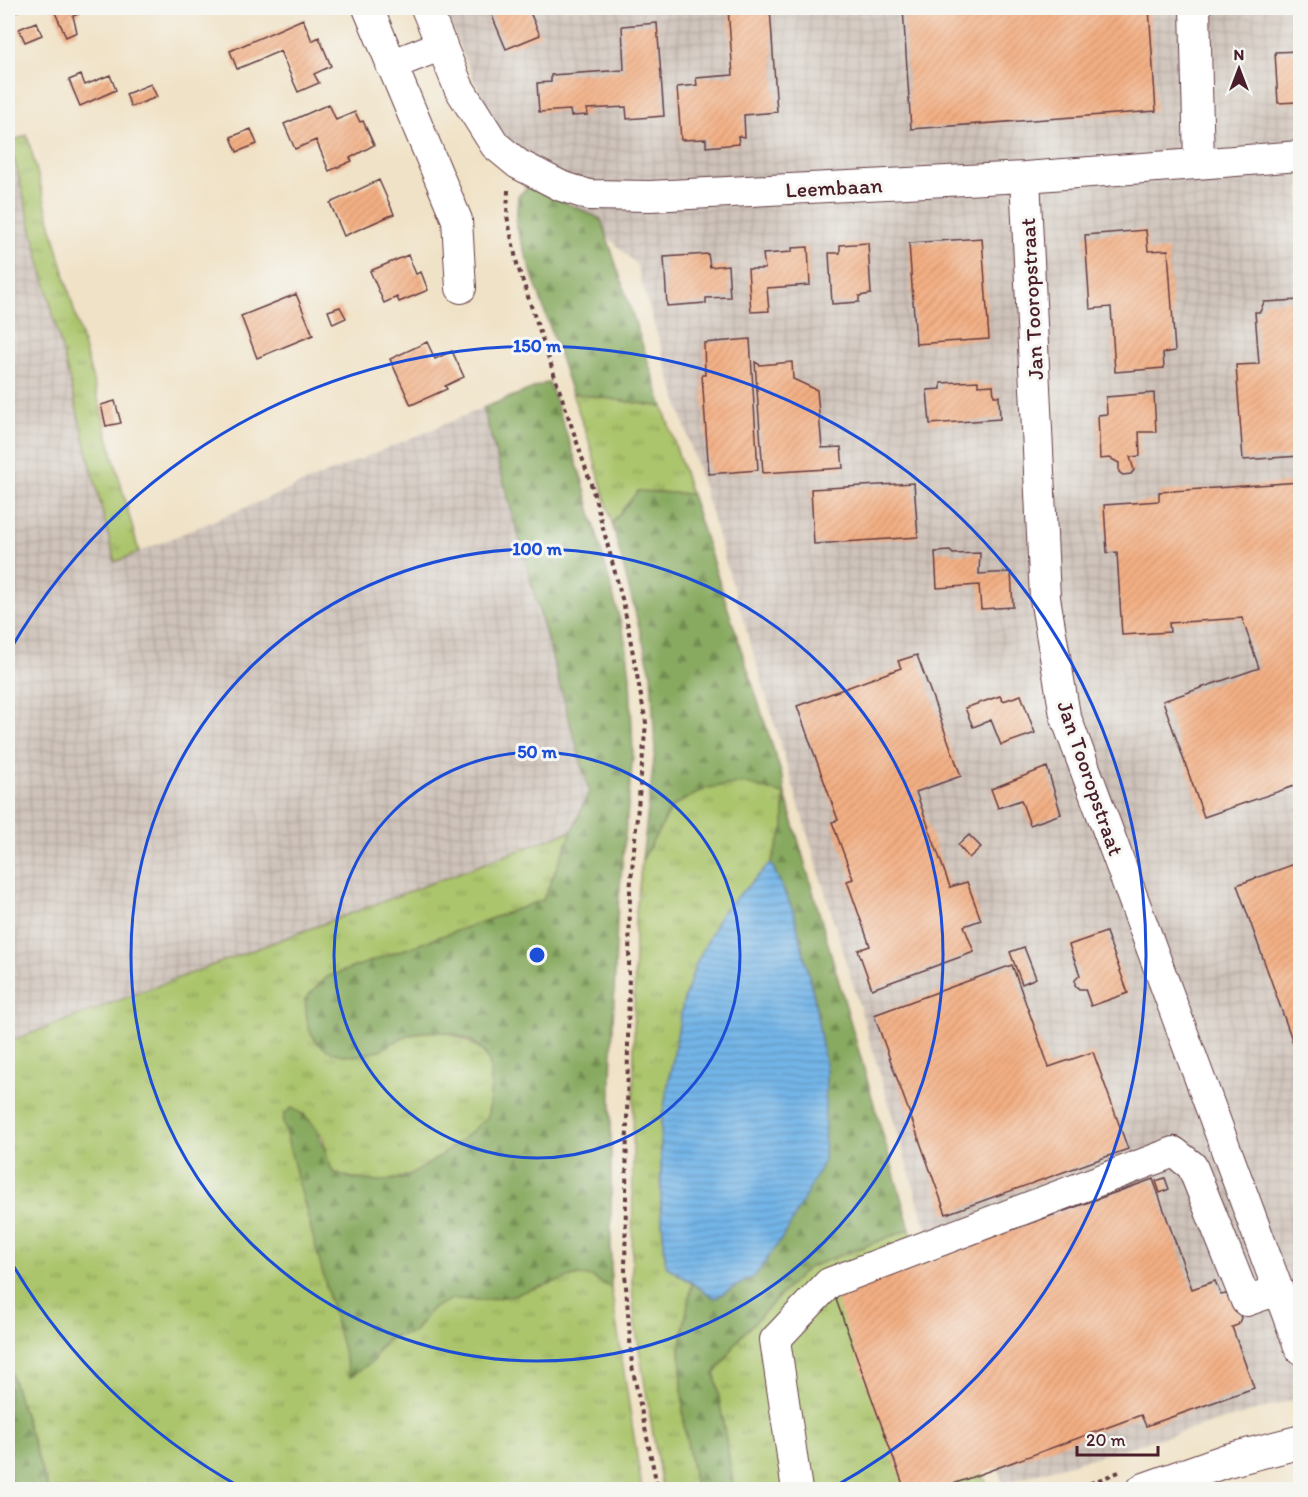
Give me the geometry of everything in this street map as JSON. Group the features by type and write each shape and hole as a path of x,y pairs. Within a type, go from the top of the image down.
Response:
{"main road":[{"path":"1143,1490 1225,1461 1300,1442"}],"street":[{"path":"368,8 457,220 460,288"},
{"name":"Leembaan","path":"426,8 459,88 477,120 495,145 518,164 561,186 589,195 650,196 1025,177 1300,156"},
{"path":"1195,8 1199,162"},
{"path":"392,65 442,45"},
{"name":"Jan Tooropstraat","path":"1025,177 1045,598 1065,716 1300,1349"},
{"path":"796,1490 775,1340 829,1283 1174,1152 1192,1166 1246,1301 1278,1290"},
{"path":"1201,1190 1237,1177"}],"path":[{"path":"518,164 508,186 507,206 517,264 592,487 624,606 646,723 630,891 625,1273 632,1366 658,1490"}],"shaded area":[{"path":"443,8 1300,8 1300,1398 1003,1483 636,264 495,129"},
{"path":"14,158 115,562 483,408 589,791 573,830 8,1042 8,161"}],"green space":[{"path":"27,135 139,552 115,562 14,158 8,161 8,143"},
{"path":"529,186 601,219 663,407 572,393 516,226 518,196"},
{"path":"549,382 582,479 626,643 630,676 633,755 617,918 611,1078 611,1288 592,1277 578,1275 510,1296 485,1300 452,1299 431,1309 413,1333 393,1336 380,1346 373,1361 350,1377 283,1123 284,1114 292,1108 316,1128 333,1172 367,1181 401,1178 434,1160 459,1142 488,1116 490,1068 484,1052 475,1044 465,1038 440,1032 415,1033 405,1036 381,1050 368,1054 348,1055 330,1051 315,1040 310,1031 305,999 327,977 543,900 589,791 483,408"},
{"path":"572,393 663,407 691,494 638,491 612,523 589,441"},
{"path":"638,491 691,494 783,779 785,794 910,1229 807,1268 741,1336 715,1374 734,1489 696,1489 684,1426 680,1348 692,1283 715,1298 756,1275 826,1070 814,997 794,913 771,863 784,828 784,794 743,783 707,788 673,806 642,860 655,750 651,673 612,523"},
{"path":"743,783 785,794 784,828 771,863 722,912 696,964 683,1003 661,1124 661,1209 666,1266 692,1283 680,1348 684,1426 696,1489 662,1489 635,1324 632,1286 635,920 642,860 673,806 707,788"},
{"path":"573,830 543,900 327,977 305,999 380,1050 412,1035 433,1031 456,1036 473,1045 484,1054 490,1066 488,1116 459,1142 422,1168 401,1178 375,1181 350,1178 333,1172 323,1137 303,1113 373,1361 384,1343 392,1337 413,1333 431,1309 442,1302 452,1299 485,1300 578,1275 592,1276 611,1288 642,1489 48,1489 8,1365 8,1042"},
{"path":"910,1229 988,1489 734,1489 715,1374 741,1336 807,1268"},
{"path":"8,1365 48,1489 8,1489"}],"water":[{"path":"771,863 794,913 814,997 826,1070 824,1161 787,1231 756,1275 715,1298 666,1266 661,1209 661,1124 683,1003 696,964 722,912"}],"building":[{"path":"8,8 20,8 20,10 8,15"},
{"path":"53,8 79,8 81,13 73,16 77,32 66,37"},
{"path":"500,8 528,8 540,35 506,49 490,11"},
{"path":"728,8 770,8 777,112 744,115 745,137 738,136 739,144 706,147 706,139 681,140 677,87 697,85 696,78 733,75"},
{"path":"903,8 1149,8 1156,111 911,129"},
{"path":"303,19 312,41 319,37 331,66 314,74 319,83 298,92 280,51 237,69 230,51"},
{"path":"36,22 42,35 25,42 19,29"},
{"path":"657,23 664,116 627,119 626,107 587,109 588,115 571,116 570,110 539,112 537,83 551,82 551,75 624,70 622,26"},
{"path":"1300,51 1300,98 1297,98 1297,102 1278,103 1275,52"},
{"path":"81,75 85,85 110,75 116,90 80,106 69,80"},
{"path":"151,84 157,97 131,107 126,94"},
{"path":"329,104 336,120 355,112 360,122 363,121 374,145 350,158 352,161 329,171 316,140 295,149 284,124"},
{"path":"251,129 257,144 237,152 231,137"},
{"path":"379,180 394,214 344,236 330,203"},
{"path":"1146,230 1148,251 1168,250 1175,351 1163,353 1164,368 1115,372 1111,307 1090,309 1085,235"},
{"path":"982,238 989,339 916,344 909,243"},
{"path":"868,243 871,294 859,296 859,302 832,304 829,253 840,253 840,245"},
{"path":"808,247 810,285 767,288 769,311 751,312 748,269 765,269 763,254 792,252 792,248"},
{"path":"708,254 710,267 728,265 730,297 706,298 706,303 667,306 664,257"},
{"path":"408,255 416,274 421,272 428,290 399,302 397,297 384,303 370,271"},
{"path":"296,294 313,335 257,358 241,316"},
{"path":"1300,300 1300,456 1243,460 1236,365 1259,364 1255,312 1260,312 1264,302"},
{"path":"340,307 346,318 333,324 328,311"},
{"path":"750,339 758,470 709,474 702,375 705,375 704,343"},
{"path":"427,342 435,359 452,351 464,377 445,386 447,389 411,405 390,359"},
{"path":"755,362 760,365 792,362 793,379 817,390 822,448 841,447 843,468 763,473"},
{"path":"978,381 978,386 993,385 994,396 999,396 1000,419 930,424 927,390 941,389 941,383"},
{"path":"1154,393 1156,432 1139,432 1140,456 1130,457 1134,470 1131,474 1123,475 1119,472 1119,463 1110,458 1100,459 1098,415 1107,414 1106,397"},
{"path":"115,401 121,423 106,426 101,405"},
{"path":"1300,482 1300,784 1204,817 1163,701 1259,668 1242,618 1169,623 1170,632 1122,635 1117,552 1107,553 1104,505 1159,501 1159,492"},
{"path":"914,483 918,537 814,544 811,489"},
{"path":"950,551 953,554 980,553 979,574 1011,572 1013,607 981,609 979,585 937,588 935,552"},
{"path":"917,655 961,776 916,792 950,887 967,882 981,920 964,926 974,952 872,989 858,950 870,946 847,881 853,879 832,822 838,820 797,706 901,668 898,661"},
{"path":"1021,695 1035,733 1001,745 991,720 973,727 965,708 1000,696 1003,701"},
{"path":"1047,767 1061,814 1030,825 1021,800 998,808 991,789"},
{"path":"969,835 981,847 969,858 958,845"},
{"path":"1300,862 1300,1062 1237,885"},
{"path":"1106,932 1128,993 1091,1006 1085,989 1079,989 1075,985 1075,980 1080,975 1069,945"},
{"path":"1024,947 1036,978 1022,984 1010,952"},
{"path":"1012,965 1049,1067 1093,1052 1128,1149 946,1214 874,1015"},
{"path":"1165,1178 1169,1189 1160,1193 1156,1181"},
{"path":"1153,1179 1192,1289 1215,1281 1221,1295 1226,1294 1233,1297 1241,1318 1238,1325 1232,1327 1254,1388 1146,1426 1141,1415 937,1490 905,1490 834,1294"}]}
